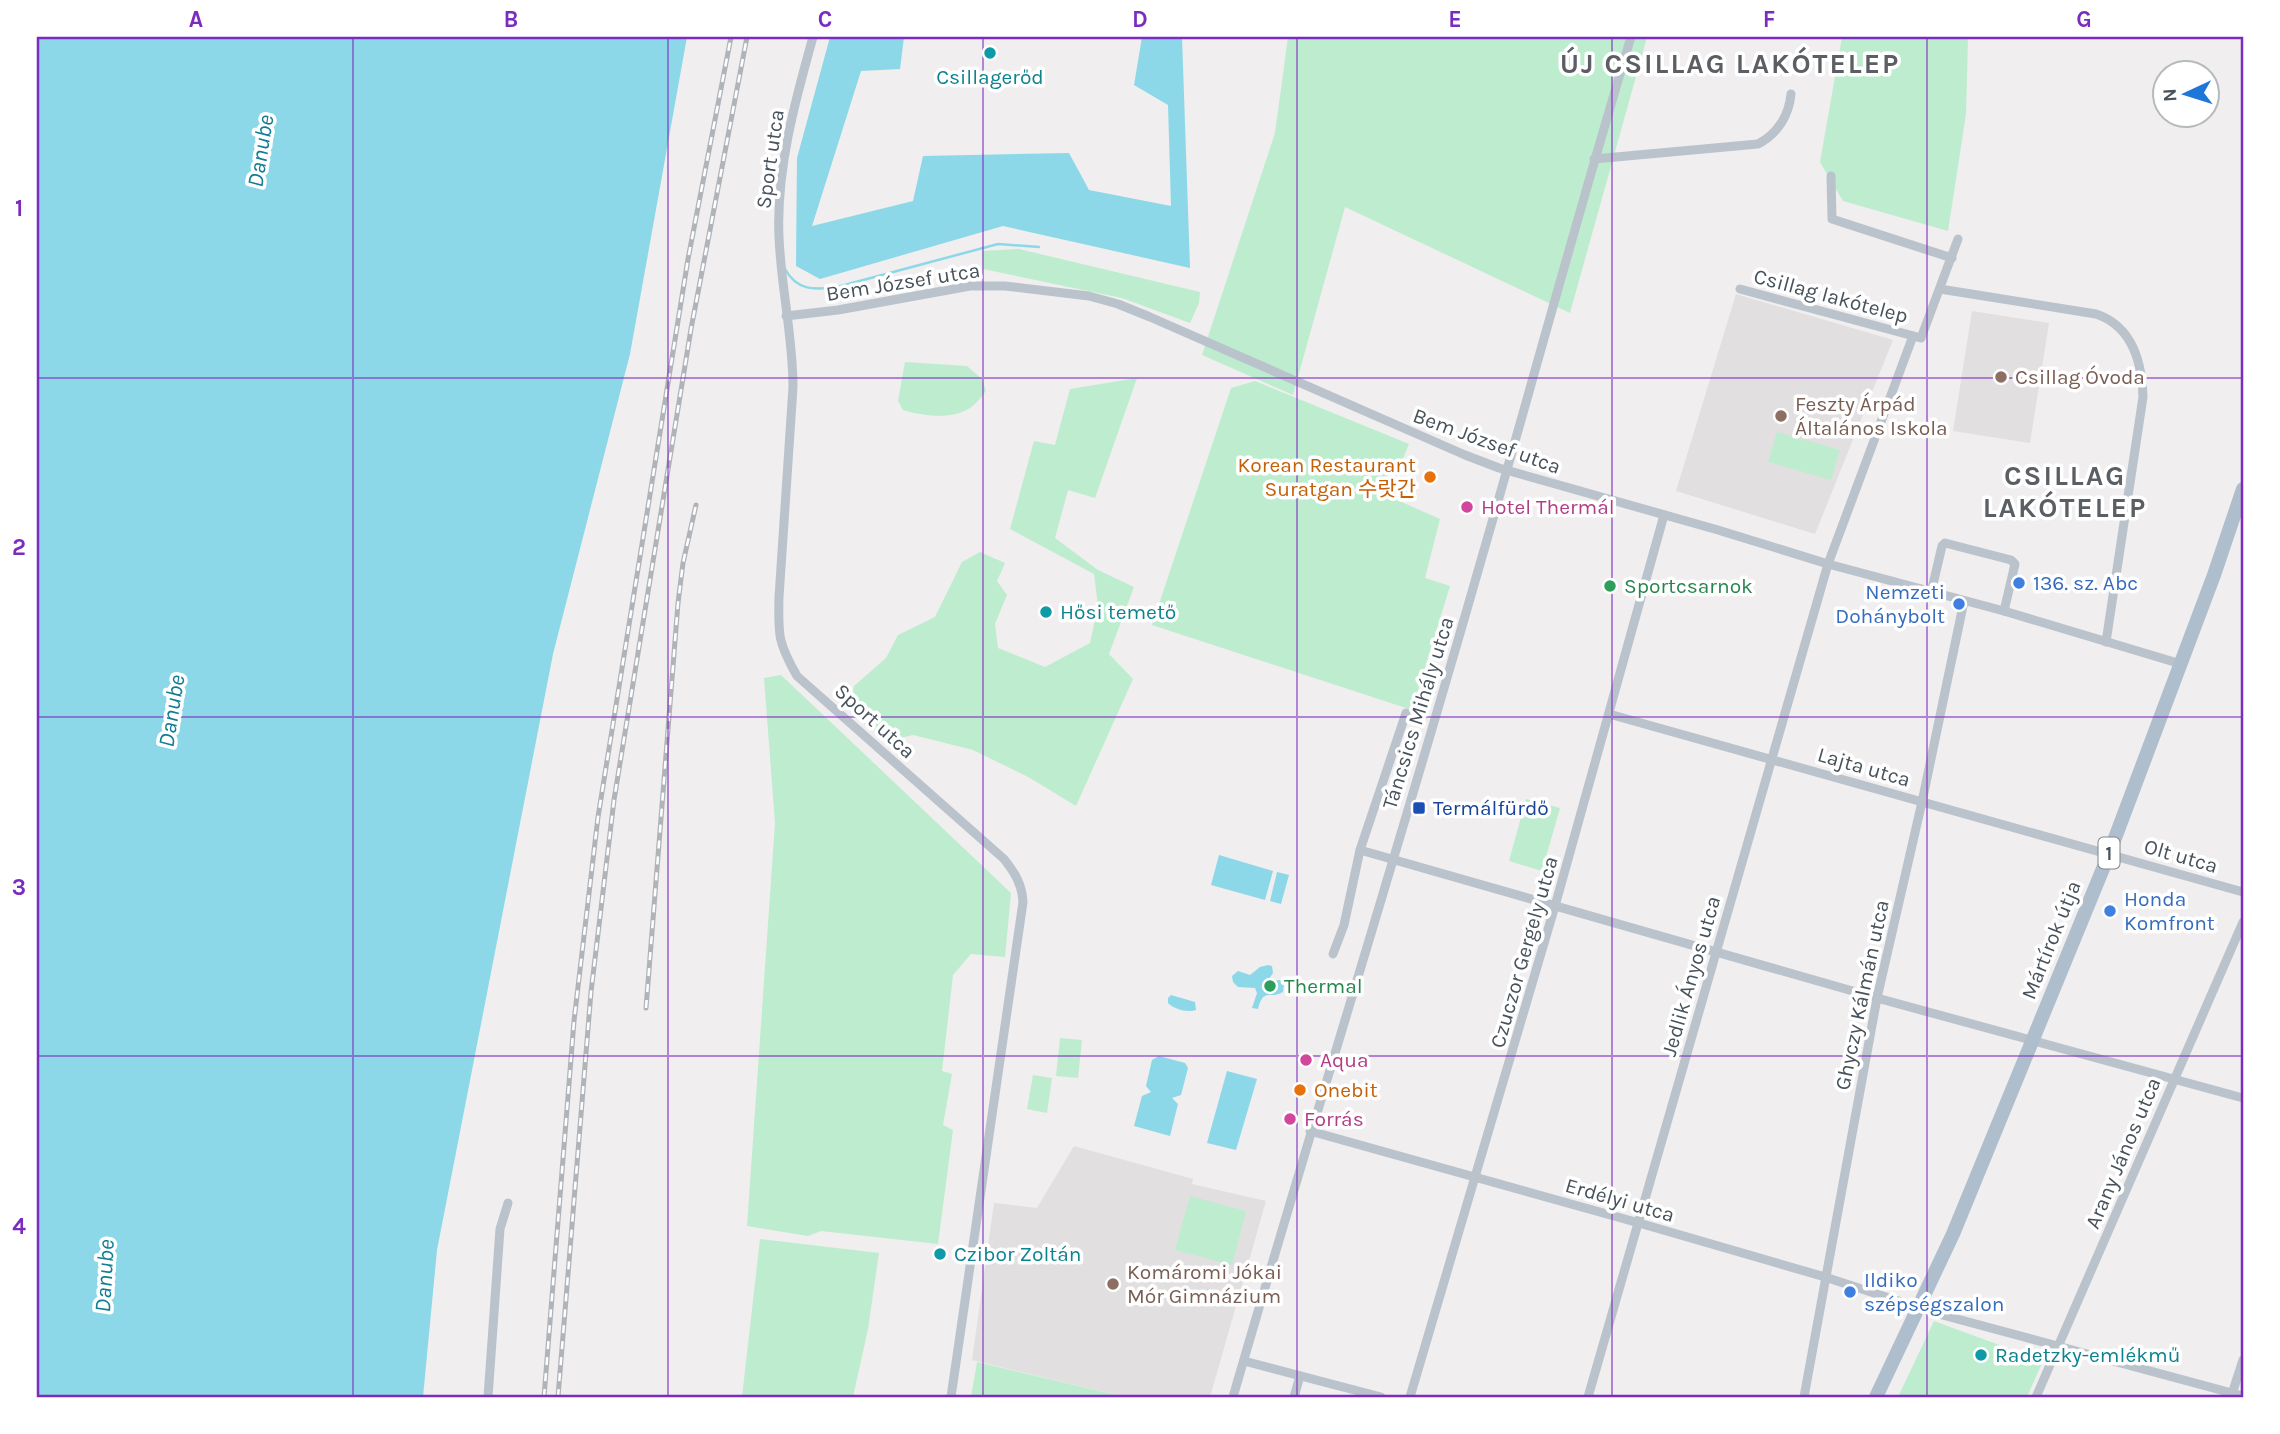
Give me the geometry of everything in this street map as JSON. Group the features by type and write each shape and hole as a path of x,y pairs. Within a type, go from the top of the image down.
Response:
{"main road":[{"name":"Mártírok útja","path":"1876,1397 1953,1234 2033,1041 2109,854 2243,494"}],"street":[{"name":"Sport utca","path":"813,37 786,148 778,214 786,316 793,356 779,597 778,627 782,649 797,676 1004,859 1022,890 1023,902 951,1397"},
{"name":"Táncsics Mihály utca","path":"1233,1397 1482,556 1631,37"},
{"path":"1594,159 1758,144 1779,127 1789,109 1791,94"},
{"path":"1832,176 1832,219 1952,258"},
{"name":"Csillag lakótelep","path":"1740,289 1921,338 1958,239"},
{"name":"Bem József utca","path":"786,316 838,310 970,286 1005,286 1089,296 1150,317 1465,455 1506,470 2181,664"},
{"path":"1940,289 2096,314 2117,324 2132,346 2141,373 2143,397 2106,642"},
{"name":"Csillag lakótelep","path":"1828,564 1913,336"},
{"name":"Czuczor Gergely utca","path":"1410,1397 1555,906 1664,515"},
{"path":"1931,593 1945,543 2011,560 2015,564 2004,611"},
{"name":"Jedlik Ányos utca","path":"1588,1397 1828,564"},
{"name":"Ghyczy Kálmán utca","path":"1804,1397 1877,998 1964,601"},
{"path":"1333,954 1345,925 1360,850 1406,713"},
{"name":"Lajta utca","path":"1609,713 2109,854"},
{"path":"1360,850 1877,998 2243,1098"},
{"name":"Olt utca","path":"2109,854 2243,892"},
{"name":"Arany János utca","path":"2036,1397 2243,922"},
{"name":"Erdélyi utca","path":"1310,1131 1639,1223 1920,1308 2231,1395 2243,1396"},
{"path":"488,1397 500,1229 508,1203"},
{"path":"2231,1395 2243,1360"},
{"path":"1244,1361 1357,1394 1381,1397"},
{"path":"1294,1397 1300,1376"}],"shaded area":[{"name":"Feszty Árpád Általános Iskola","path":"1736,294 1893,340 1815,534 1676,491"},
{"name":"Csillag Óvoda","path":"1972,311 2049,323 2030,443 1953,431"},
{"name":"Komáromi Jókai Mór Gimnázium","path":"1074,1146 1193,1179 1192,1184 1266,1201 1210,1397 1124,1397 972,1360 994,1203 1037,1208"}],"green space":[{"path":"1288,37 1647,37 1570,313 1345,207 1293,395 1202,355 1275,133"},
{"path":"1842,37 1968,37 1966,114 1948,231 1843,201 1820,162"},
{"path":"1019,249 1200,292 1199,303 1190,323 1122,298 983,269 982,251"},
{"path":"905,362 967,366 982,379 986,391 972,406 955,414 928,415 903,410 898,401"},
{"path":"1137,378 1095,498 1068,490 1055,538 1098,570 1134,587 1109,654 1133,679 1076,806 1030,778 973,750 913,735 891,740 862,722 851,704 854,686 886,658 898,635 935,617 962,562 980,552 1005,563 997,581 1007,595 995,624 998,648 1045,667 1090,643 1098,606 1094,574 1010,529 1034,441 1055,445 1070,389"},
{"path":"1255,381 1409,444 1388,496 1440,519 1425,578 1450,586 1412,710 1152,625 1231,388"},
{"path":"1777,432 1840,450 1831,480 1768,462"},
{"path":"781,675 1011,893 1005,957 971,954 953,975 942,1071 952,1074 943,1125 953,1130 938,1244 821,1231 808,1236 747,1226 775,823 764,678"},
{"path":"1526,799 1560,808 1542,871 1509,861"},
{"path":"1060,1038 1082,1040 1078,1078 1056,1076"},
{"path":"1033,1075 1052,1078 1047,1113 1027,1109"},
{"path":"1190,1196 1246,1211 1232,1265 1175,1250"},
{"path":"760,1239 879,1253 868,1329 853,1397 742,1397"},
{"path":"1934,1321 2043,1361 2027,1397 1898,1397"},
{"path":"977,1362 1124,1397 971,1397"}],"water":[{"name":"Danube","path":"37,37 687,37 630,354 553,654 437,1250 423,1397 37,1397"},
{"path":"830,37 904,37 900,69 861,71 812,226 913,201 923,156 1069,153 1089,190 1171,206 1168,105 1134,85 1142,37 1182,37 1190,268 1003,226 820,279 796,266 797,158"},
{"path":"1219,855 1273,871 1265,900 1211,885"},
{"path":"1277,872 1289,875 1281,904 1270,901"},
{"name":"Thermal","path":"1272,966 1273,973 1267,982 1280,980 1284,983 1283,992 1265,996 1258,1009 1252,1008 1257,993 1255,988 1238,987 1232,976 1238,971 1250,975 1260,967"},
{"path":"1171,995 1195,1002 1196,1010 1185,1011 1174,1007 1168,1003"},
{"path":"1159,1056 1185,1063 1188,1068 1181,1095 1172,1098 1178,1104 1170,1136 1134,1126 1142,1096 1151,1092 1146,1086 1152,1060"},
{"path":"1227,1071 1257,1079 1236,1150 1207,1143"}],"waterway":[{"path":"785,269 795,282 801,285 829,288 998,244 1039,247"}],"railway":[{"path":"544,1397 574,1021 598,817 688,259 731,37"},
{"path":"558,1397 591,992 614,800 691,329 747,37"},
{"path":"646,1008 678,603 683,563 696,505"}],"place":[{"name":"Csillagerőd","path":"990,53"},
{"name":"Csillag Óvoda","path":"2001,377"},
{"name":"Feszty Árpád Általános Iskola","path":"1781,416"},
{"name":"Korean Restaurant Suratgan 수랏간","path":"1430,477"},
{"name":"Hotel Thermál","path":"1467,507"},
{"name":"136. sz. Abc","path":"2019,583"},
{"name":"Sportcsarnok","path":"1610,586"},
{"name":"Nemzeti Dohánybolt","path":"1959,604"},
{"name":"Hősi temető","path":"1046,612"},
{"name":"Termálfürdő","path":"1419,808"},
{"name":"Honda Komfront","path":"2110,911"},
{"name":"Thermal","path":"1270,986"},
{"name":"Aqua","path":"1306,1060"},
{"name":"Onebit","path":"1300,1090"},
{"name":"Forrás","path":"1290,1119"},
{"name":"Czibor Zoltán","path":"940,1254"},
{"name":"Komáromi Jókai Mór Gimnázium","path":"1113,1284"},
{"name":"Ildiko szépségszalon","path":"1850,1292"},
{"name":"Radetzky-emlékmű","path":"1981,1355"}],"district":[{"name":"ÚJ CSILLAG LAKÓTELEP","path":"1730,63"},
{"name":"CSILLAG LAKÓTELEP","path":"2065,491"}]}
